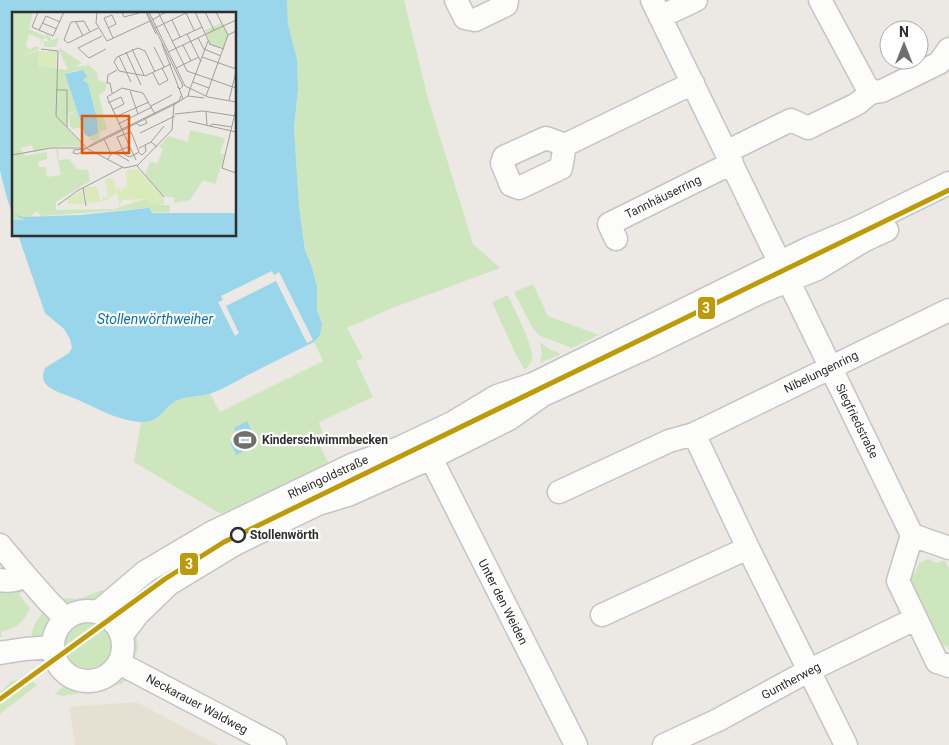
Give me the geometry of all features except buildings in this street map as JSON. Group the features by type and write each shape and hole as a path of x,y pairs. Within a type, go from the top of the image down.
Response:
{"street":[{"path":"456,0 465,18 475,20 506,4 507,0"},
{"path":"696,0 656,9 784,272"},
{"path":"820,0 870,93"},
{"name":"Tannhäuserring","path":"616,239 609,224 729,158 791,120 808,128 858,103 870,93 882,91 940,63 949,49"},
{"path":"566,145 693,83"},
{"name":"Rheingoldstraße","path":"122,635 138,614 169,584 213,556 318,504 348,495 431,458 509,419 543,396 760,292 807,249 855,229 949,183"},
{"name":"Rheingoldstraße","path":"98,612 145,572 211,533 354,464 398,448 452,423 492,398 510,390 533,384 784,272 817,269 863,242 949,200"},
{"name":"Siegfriedstraße","path":"784,272 912,535"},
{"name":"Nibelungenring","path":"559,492 669,441 694,434 949,310"},
{"path":"694,434 808,671 846,745"},
{"name":"Unter den Weiden","path":"431,458 576,745"},
{"path":"949,548 912,535 898,581 937,662 949,666"},
{"path":"0,545 48,602 66,618"},
{"path":"602,616 748,548"},
{"path":"0,580 18,580 26,576"},
{"path":"81,611 98,612 105,614 116,623 122,635 124,650 119,663 107,676 99,679 82,680 74,678 62,669 56,658 53,647 56,631 66,618 81,611"},
{"name":"Guntherweg","path":"666,745 718,720 808,671 916,618"},
{"path":"0,654 25,649 53,647"},
{"name":"Neckarauer Waldweg","path":"119,663 275,745"}],"shaded area":[{"path":"136,702 218,745 75,745 69,707"}],"green space":[{"path":"287,0 404,0 427,95 473,244 500,268 392,308 347,328 363,358 356,361 373,397 319,422 323,433 311,438 313,441 317,440 329,464 221,514 134,462 141,422 158,418 175,401 190,396 210,394 220,412 323,361 314,342 320,335 317,286 305,251 299,206 294,128 298,89 297,59 288,24"},
{"path":"533,284 548,316 599,335 572,348 540,336 532,327 514,292"},
{"path":"508,295 527,337 532,354 532,360 525,370 516,355 492,302"},
{"path":"540,342 549,349 561,354 540,363 542,354"},
{"path":"928,559 937,563 945,560 949,569 949,647 938,643 909,576 915,573 919,563"},
{"path":"0,587 28,588 19,594 30,609 19,624 1,632 2,637 0,637"},
{"path":"104,590 110,596 85,606 72,605 60,599 76,599"},
{"path":"46,609 53,622 51,626 45,633 31,638 36,622"},
{"path":"84,622 94,622 106,629 113,641 113,651 106,663 94,670 84,670 76,666 69,659 65,651 65,641 69,633 76,626"},
{"path":"136,632 138,647 135,657 129,648 129,642 130,635"},
{"path":"118,676 129,678 121,684 75,694 63,696 55,694 66,685 95,685"},
{"path":"28,677 37,685 0,714 0,692 12,681"}],"water":[{"name":"Stollenwörthweiher","path":"0,0 287,0 288,24 297,59 298,89 294,128 299,206 305,251 317,286 317,310 322,324 320,335 314,342 216,391 178,400 158,417 148,422 130,421 111,415 58,392 44,382 43,374 45,368 69,353 72,348 70,339 64,329 45,313 18,236 236,236 236,12 12,12 12,211 0,171"},
{"name":"Kinderschwimmbecken","path":"247,421 258,444 236,455 230,442 238,438 234,428"}],"pier":[{"path":"272,271 274,275 279,272 313,340 307,343 276,281 226,306 239,333 235,336 218,302 223,300 221,296"}],"tram line":[{"path":"0,694 12,691"}],"transit line":[{"name":"3","path":"0,699 165,579 224,542 949,190"}],"place":[{"name":"Kinderschwimmbecken","path":"245,440"},
{"name":"Stollenwörth","path":"238,535"}]}
